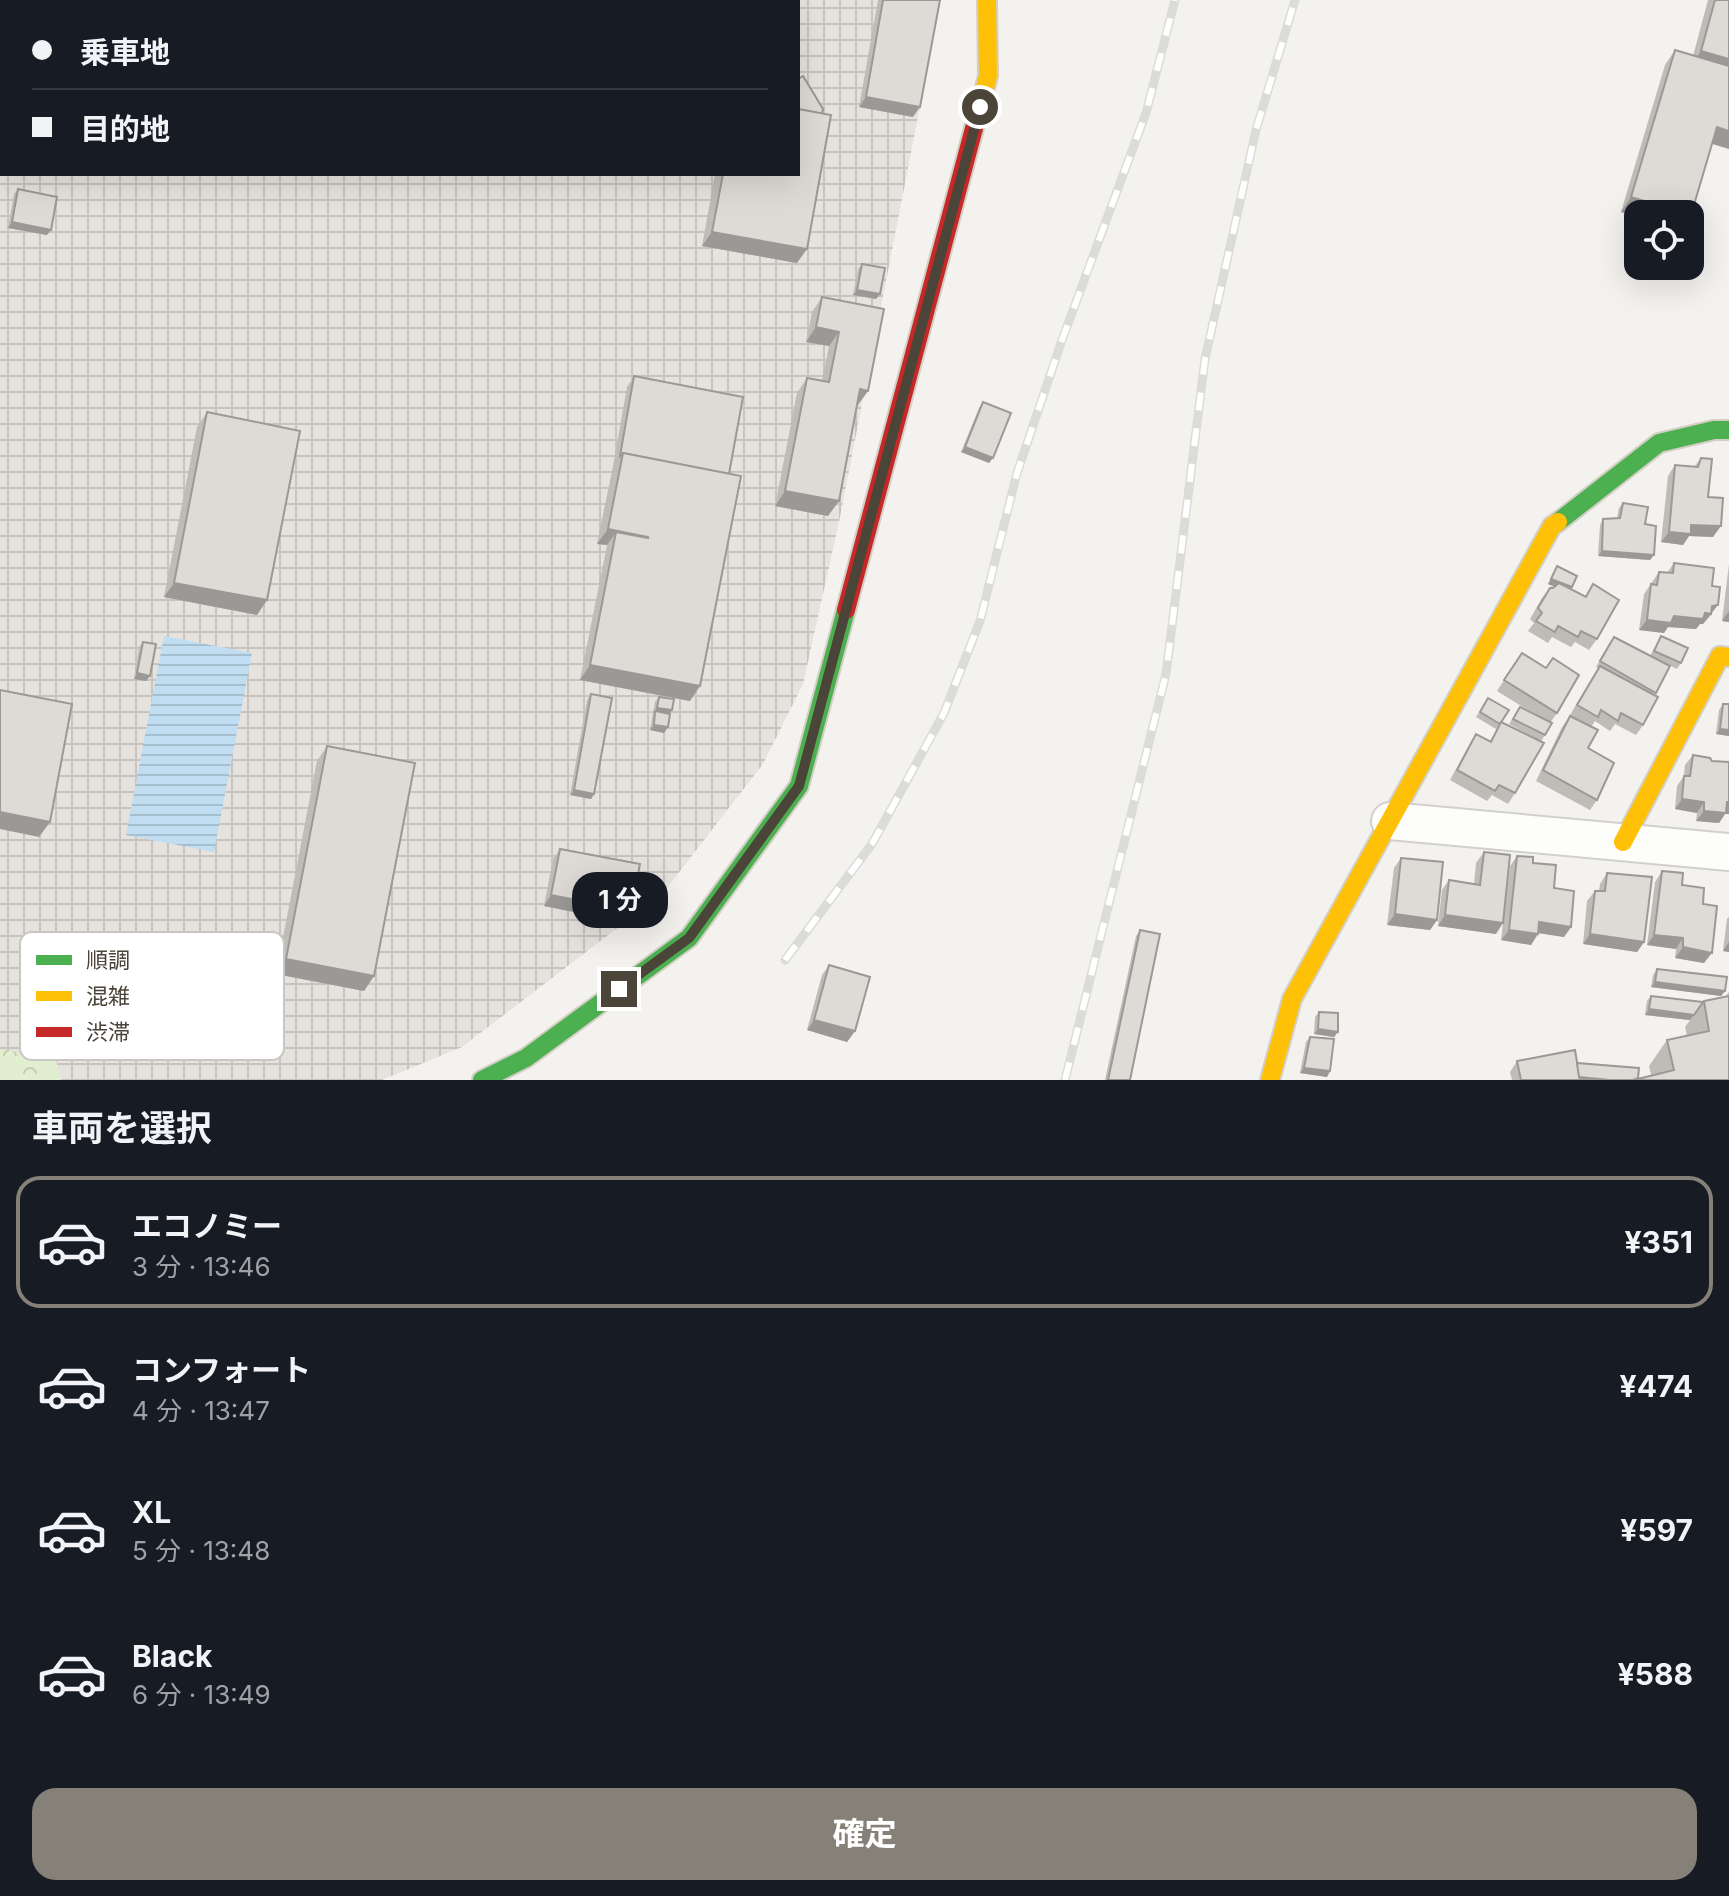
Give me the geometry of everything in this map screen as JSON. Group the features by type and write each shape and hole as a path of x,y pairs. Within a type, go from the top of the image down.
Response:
{"street":[{"path":"482,1080 526,1058 689,938 799,786 988,76 987,0"},
{"path":"1270,1080 1292,999 1552,526 1659,443 1714,430 1729,430"},
{"path":"1623,842 1720,656 1729,657"},
{"path":"1390,821 1729,852"}],"shaded area":[{"path":"800,0 939,0 840,517 803,684 763,764 663,893 462,1047 382,1080 0,1080 0,176 800,176"}],"green space":[{"path":"0,1049 20,1053 20,1060 56,1060 61,1080 0,1080"}],"water":[{"path":"164,636 252,653 214,852 126,835"}],"building":[{"path":"883,0 940,0 920,107 866,97"},
{"path":"1715,0 1729,0 1729,59 1701,51"},
{"path":"1675,50 1729,66 1729,131 1717,127 1695,200 1641,200 1631,197"},
{"path":"803,76 823,109 822,114 800,109 800,78"},
{"path":"800,109 831,115 807,249 712,232 723,176 800,176"},
{"path":"18,189 57,197 51,230 12,222"},
{"path":"862,264 885,268 880,294 857,290"},
{"path":"822,297 884,309 868,391 860,389 839,501 785,491 807,378 829,382 839,332 816,327"},
{"path":"634,376 743,397 729,474 623,453 620,456"},
{"path":"983,402 1011,413 993,458 965,447"},
{"path":"207,412 300,431 267,600 174,583"},
{"path":"623,453 741,476 700,686 590,665 616,532 648,538 608,529"},
{"path":"1701,458 1712,459 1708,497 1723,498 1721,526 1691,525 1691,534 1669,532 1675,465 1698,467"},
{"path":"1623,503 1648,507 1645,524 1656,526 1654,555 1602,551 1603,519 1620,518"},
{"path":"1674,563 1714,568 1712,586 1720,587 1718,605 1712,606 1711,614 1705,613 1703,619 1674,616 1671,623 1647,620 1651,584 1657,585 1659,572 1673,573"},
{"path":"1557,566 1577,576 1572,587 1551,579"},
{"path":"1559,583 1586,597 1593,584 1619,600 1597,639 1581,631 1578,637 1558,626 1555,632 1536,621 1542,613 1538,608 1550,588"},
{"path":"1661,636 1688,648 1681,663 1654,651"},
{"path":"1614,637 1670,666 1656,693 1600,661"},
{"path":"143,642 156,644 150,676 137,673"},
{"path":"1522,653 1546,668 1553,658 1579,675 1557,713 1504,680"},
{"path":"1600,666 1658,697 1643,725 1621,713 1618,721 1601,710 1598,717 1577,705"},
{"path":"0,690 72,704 50,822 0,812"},
{"path":"591,694 612,698 594,794 574,790"},
{"path":"659,697 674,699 672,710 657,708"},
{"path":"1488,698 1509,710 1500,724 1480,712"},
{"path":"1723,704 1729,704 1729,730 1720,729"},
{"path":"1520,707 1552,723 1545,735 1513,719"},
{"path":"655,711 670,714 668,727 654,725"},
{"path":"1570,716 1598,730 1588,748 1614,763 1597,800 1543,770"},
{"path":"1501,722 1544,743 1515,793 1499,785 1495,791 1457,770 1476,734 1491,742"},
{"path":"327,746 415,763 374,976 286,959"},
{"path":"1693,755 1729,762 1726,813 1704,811 1704,802 1682,799 1684,776 1690,776"},
{"path":"560,849 640,864 631,911 551,895"},
{"path":"1484,852 1510,855 1503,923 1445,915 1449,880 1480,885"},
{"path":"1517,856 1533,857 1533,863 1556,865 1554,888 1574,891 1571,927 1539,922 1538,934 1509,930"},
{"path":"1401,858 1443,862 1437,920 1395,914"},
{"path":"1662,871 1683,873 1682,885 1704,888 1703,904 1717,906 1712,953 1683,947 1683,938 1654,935"},
{"path":"1607,873 1652,877 1644,942 1590,934 1595,891 1605,891"},
{"path":"1140,930 1160,934 1130,1080 1108,1080"},
{"path":"829,965 870,977 855,1031 814,1020"},
{"path":"1657,969 1727,977 1725,991 1655,982"},
{"path":"1651,996 1703,1002 1694,1015 1649,1009"},
{"path":"1729,996 1729,1080 1634,1080 1674,1070 1667,1040 1709,1031 1704,1001"},
{"path":"1319,1012 1338,1013 1338,1032 1318,1029"},
{"path":"1310,1037 1334,1039 1330,1071 1304,1068"},
{"path":"1575,1050 1580,1080 1521,1080 1517,1061"},
{"path":"1577,1063 1639,1068 1638,1078 1610,1080 1579,1077"}],"railway":[{"path":"785,960 872,844 944,713 980,621 1017,473 1062,340 1146,113 1175,0"},
{"path":"1065,1080 1166,674 1205,359 1256,130 1295,0"}],"traffic: fast":[{"path":"1558,522 1659,443 1714,430 1729,430"},
{"path":"482,1080 526,1058 689,938 799,786 846,610"}],"traffic: slow":[{"path":"977,117 988,76 987,0"},
{"path":"1270,1080 1292,999 1552,526 1558,522"},
{"path":"1623,842 1720,656 1729,657"}],"traffic: jam":[{"path":"846,610 977,117"}],"route":[{"path":"619,989 689,938 799,786 980,107"}]}
